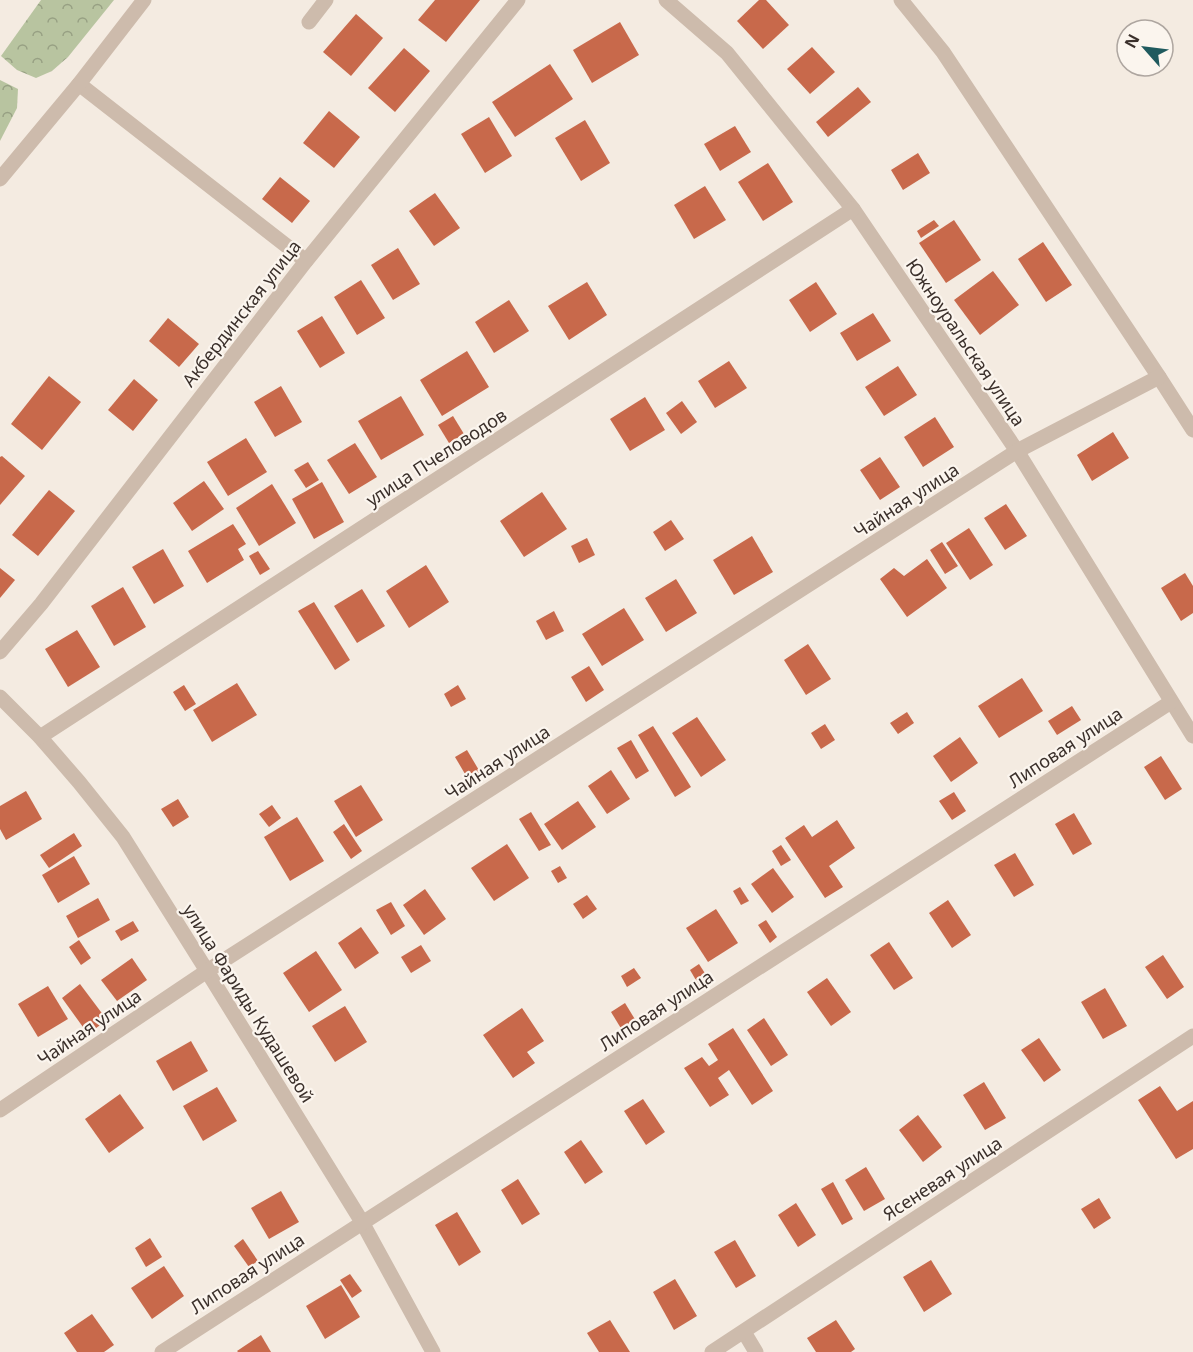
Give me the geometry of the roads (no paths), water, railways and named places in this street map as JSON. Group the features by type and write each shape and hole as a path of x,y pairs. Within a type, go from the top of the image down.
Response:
{"street":[{"path":"0,179 79,84 144,0"},
{"path":"309,22 327,0"},
{"name":"Акбердинская улица","path":"0,652 41,604 306,261 518,0"},
{"name":"Южноуральская улица","path":"666,0 727,53 853,209 1017,451 1193,736"},
{"path":"900,0 943,52 1193,430"},
{"path":"79,84 306,261"},
{"name":"улица Пчеловодов","path":"40,737 853,209"},
{"name":"Чайная улица","path":"0,1110 207,971 1017,451 1159,377"},
{"name":"улица Фариды Кудашевой","path":"0,697 40,737 123,837 362,1222 433,1352"},
{"name":"Липовая улица","path":"162,1352 1172,702"},
{"name":"Ясеневая улица","path":"712,1352 1193,1036"},
{"path":"744,1332 756,1352"}]}
